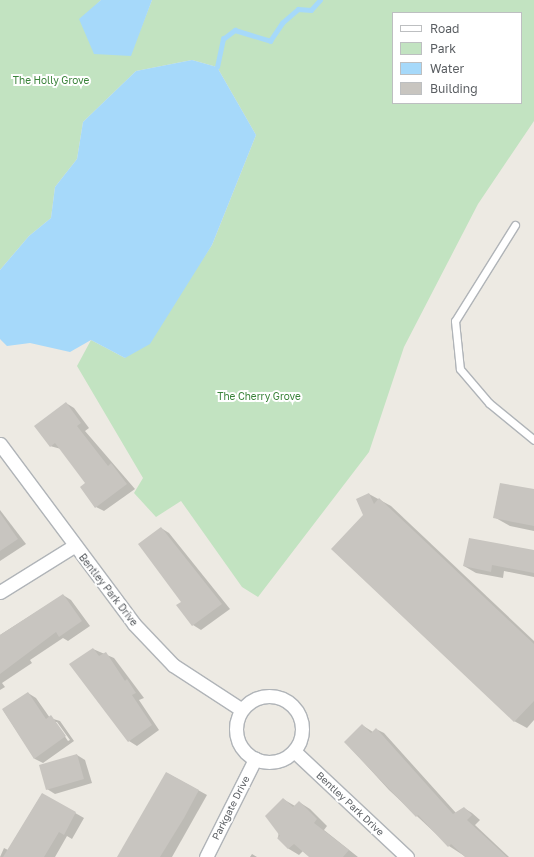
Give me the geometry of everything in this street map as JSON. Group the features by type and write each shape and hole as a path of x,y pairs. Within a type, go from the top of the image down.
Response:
{"street":[{"name":"Bentley Park Drive","path":"0,444 74,546 134,624 173,665 242,710"},
{"path":"0,592 74,546"},
{"path":"273,696 293,707 302,729 294,751 276,761 255,759 246,753 236,732 242,710 250,702 273,696"},
{"name":"Bentley Park Drive","path":"294,751 407,857"},
{"name":"Parkgate Drive","path":"206,857 255,759"}],"lane":[{"path":"515,224 455,321 460,369 489,403 534,440"}],"green space":[{"path":"0,0 101,0 97,4 130,56 152,0 534,0 534,121 478,204 404,347 369,452 258,597 242,587 181,501 156,517 134,493 143,478 77,366 91,340 125,358 194,272 212,245 256,135 217,67 192,60 136,71 83,122 77,159 55,187 51,218 29,236 0,270"}],"water":[{"path":"101,0 152,0 131,56 94,54 79,19"},
{"path":"192,60 217,67 256,135 212,245 150,344 125,358 91,340 70,352 30,343 7,346 0,339 0,270 29,236 51,218 55,187 77,159 83,122 136,71"}],"building":[{"path":"66,402 81,423 77,426 108,466 111,463 127,484 95,508 80,487 85,483 55,443 50,447 34,426"},
{"path":"500,483 534,489 534,526 493,518"},
{"path":"369,493 374,504 379,498 534,644 534,701 514,722 331,549 363,515 356,499"},
{"path":"0,513 18,539 0,551"},
{"path":"161,527 222,604 192,626 176,605 181,602 138,544"},
{"path":"469,538 534,550 534,573 492,565 491,572 463,566"},
{"path":"63,594 82,621 59,637 56,632 0,674 0,635"},
{"path":"93,648 99,656 106,652 125,681 127,679 136,693 132,695 152,725 128,742 69,664"},
{"path":"28,692 46,719 51,715 66,736 34,759 2,709"},
{"path":"362,724 371,733 376,728 453,814 464,807 472,815 467,820 507,857 465,857 451,844 448,847 418,815 416,817 344,742"},
{"path":"77,754 84,779 46,790 39,765"},
{"path":"166,772 199,790 184,818 160,857 117,857"},
{"path":"42,793 76,812 64,835 59,832 44,857 3,857"},
{"path":"283,798 293,807 299,801 317,819 314,823 349,850 343,857 309,857 294,844 288,849 277,838 280,836 265,816"}],"waterway":[{"path":"217,67 223,39 235,30 270,41 282,23 298,9 311,10 320,0"}],"park label":[{"name":"The Holly Grove","path":"51,81"},
{"name":"The Cherry Grove","path":"259,397"}]}
